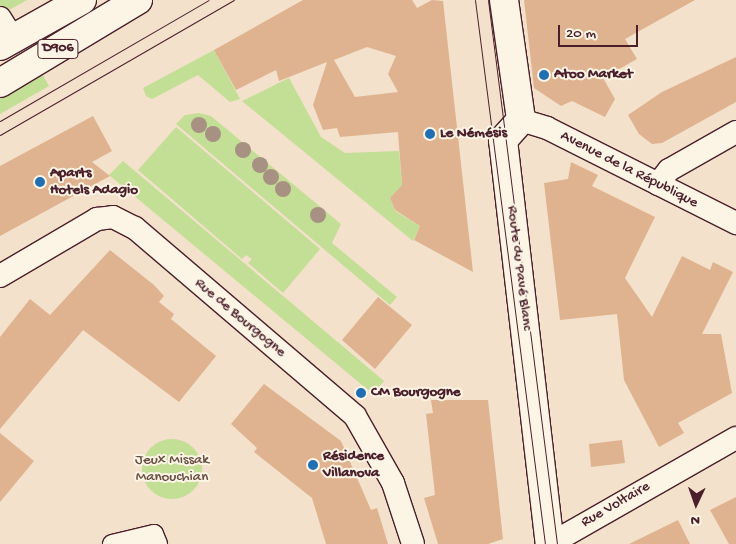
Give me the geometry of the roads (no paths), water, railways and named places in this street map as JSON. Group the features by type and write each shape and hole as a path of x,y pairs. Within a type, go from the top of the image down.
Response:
{"main road":[{"path":"4,34 82,0"},
{"name":"D906","path":"0,83 138,0"},
{"path":"504,0 521,120"},
{"name":"Route du Pavé Blanc","path":"521,120 503,140 550,544"}],"street":[{"name":"Avenue de la République","path":"521,120 658,184 736,224"},
{"path":"658,184 668,170 736,132"},
{"name":"Rue de Bourgogne","path":"0,276 97,218 113,217 135,228 355,416 393,483 413,544"},
{"name":"Rue Voltaire","path":"550,544 736,438"},
{"path":"112,544 154,534 158,544"}],"tram line":[{"path":"0,121 209,0"},
{"path":"0,135 234,0"},
{"path":"475,0 545,544"},
{"path":"488,0 557,544"}],"place":[{"name":"Atoo Market","path":"544,75"},
{"name":"Le Némésis","path":"430,134"},
{"name":"Aparts Hotels Adagio","path":"40,182"},
{"name":"CM Bourgogne","path":"361,393"},
{"name":"Résidence Villanova","path":"313,465"}],"park label":[{"name":"Jeux Missak Manouchian","path":"172,468"}]}
